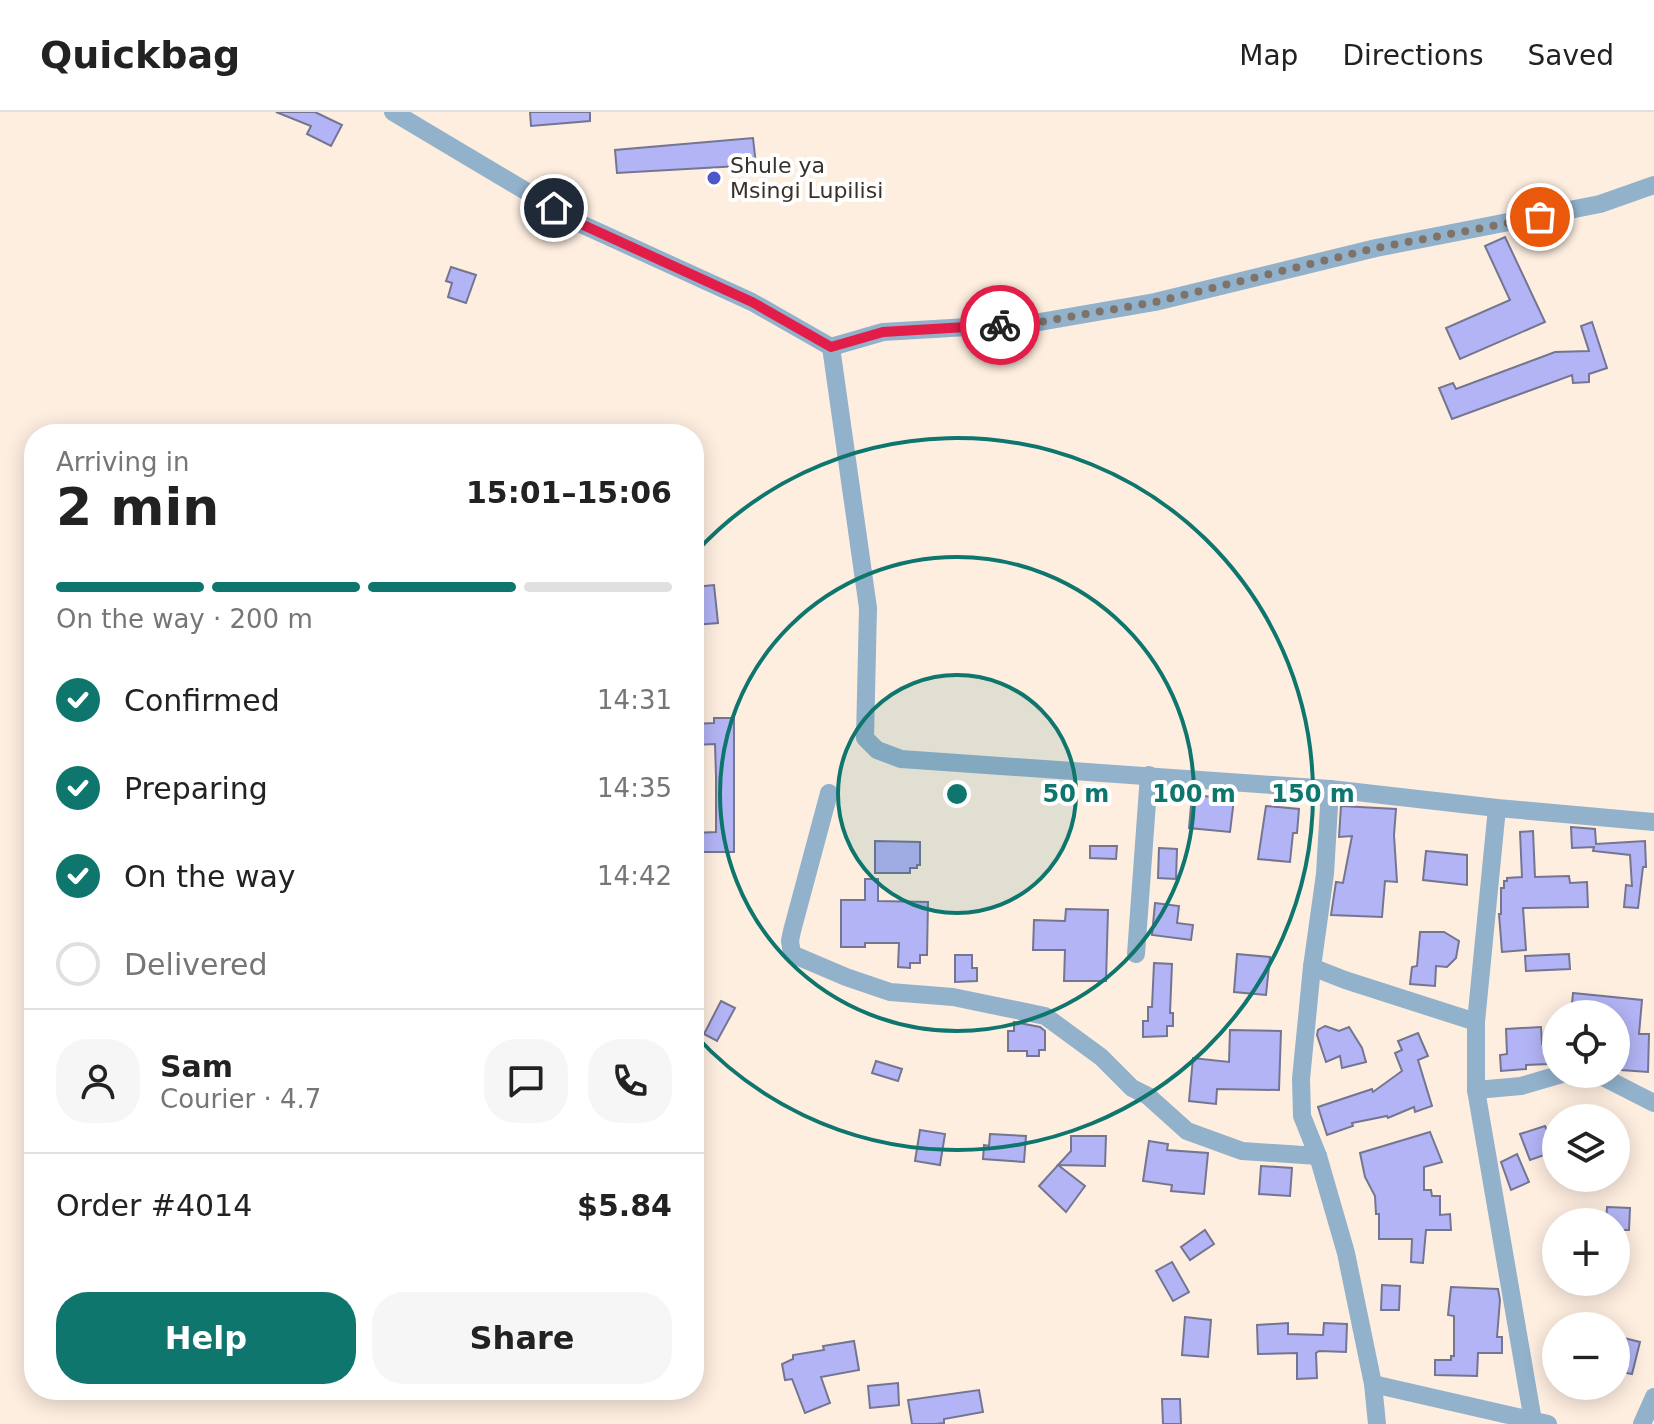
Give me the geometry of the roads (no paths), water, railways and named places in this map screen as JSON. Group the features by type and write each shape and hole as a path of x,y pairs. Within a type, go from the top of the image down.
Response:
{"street":[{"path":"393,112 581,224 752,302 831,347 883,332 1034,323 1155,302 1376,248 1600,204 1654,185"},
{"path":"831,347 868,608 865,738 877,750 901,759 1330,789 1654,822"},
{"path":"1136,954 1149,775"},
{"path":"1330,789 1325,874 1301,1079 1302,1116 1318,1156 1346,1253 1373,1384 1377,1424"},
{"path":"829,793 792,931 792,954 890,992 953,997 1045,1016 1101,1057 1132,1088 1148,1096 1187,1131 1242,1151 1318,1156"},
{"path":"1373,1384 1540,1422 1476,1090 1476,1022 1497,808"},
{"path":"1312,967 1476,1022"},
{"path":"1476,1090 1521,1086 1542,1080"},
{"path":"1625,1088 1654,1103"},
{"path":"1642,1424 1654,1397"}],"place":[{"name":"Shule ya Msingi Lupilisi","path":"714,178"}]}
